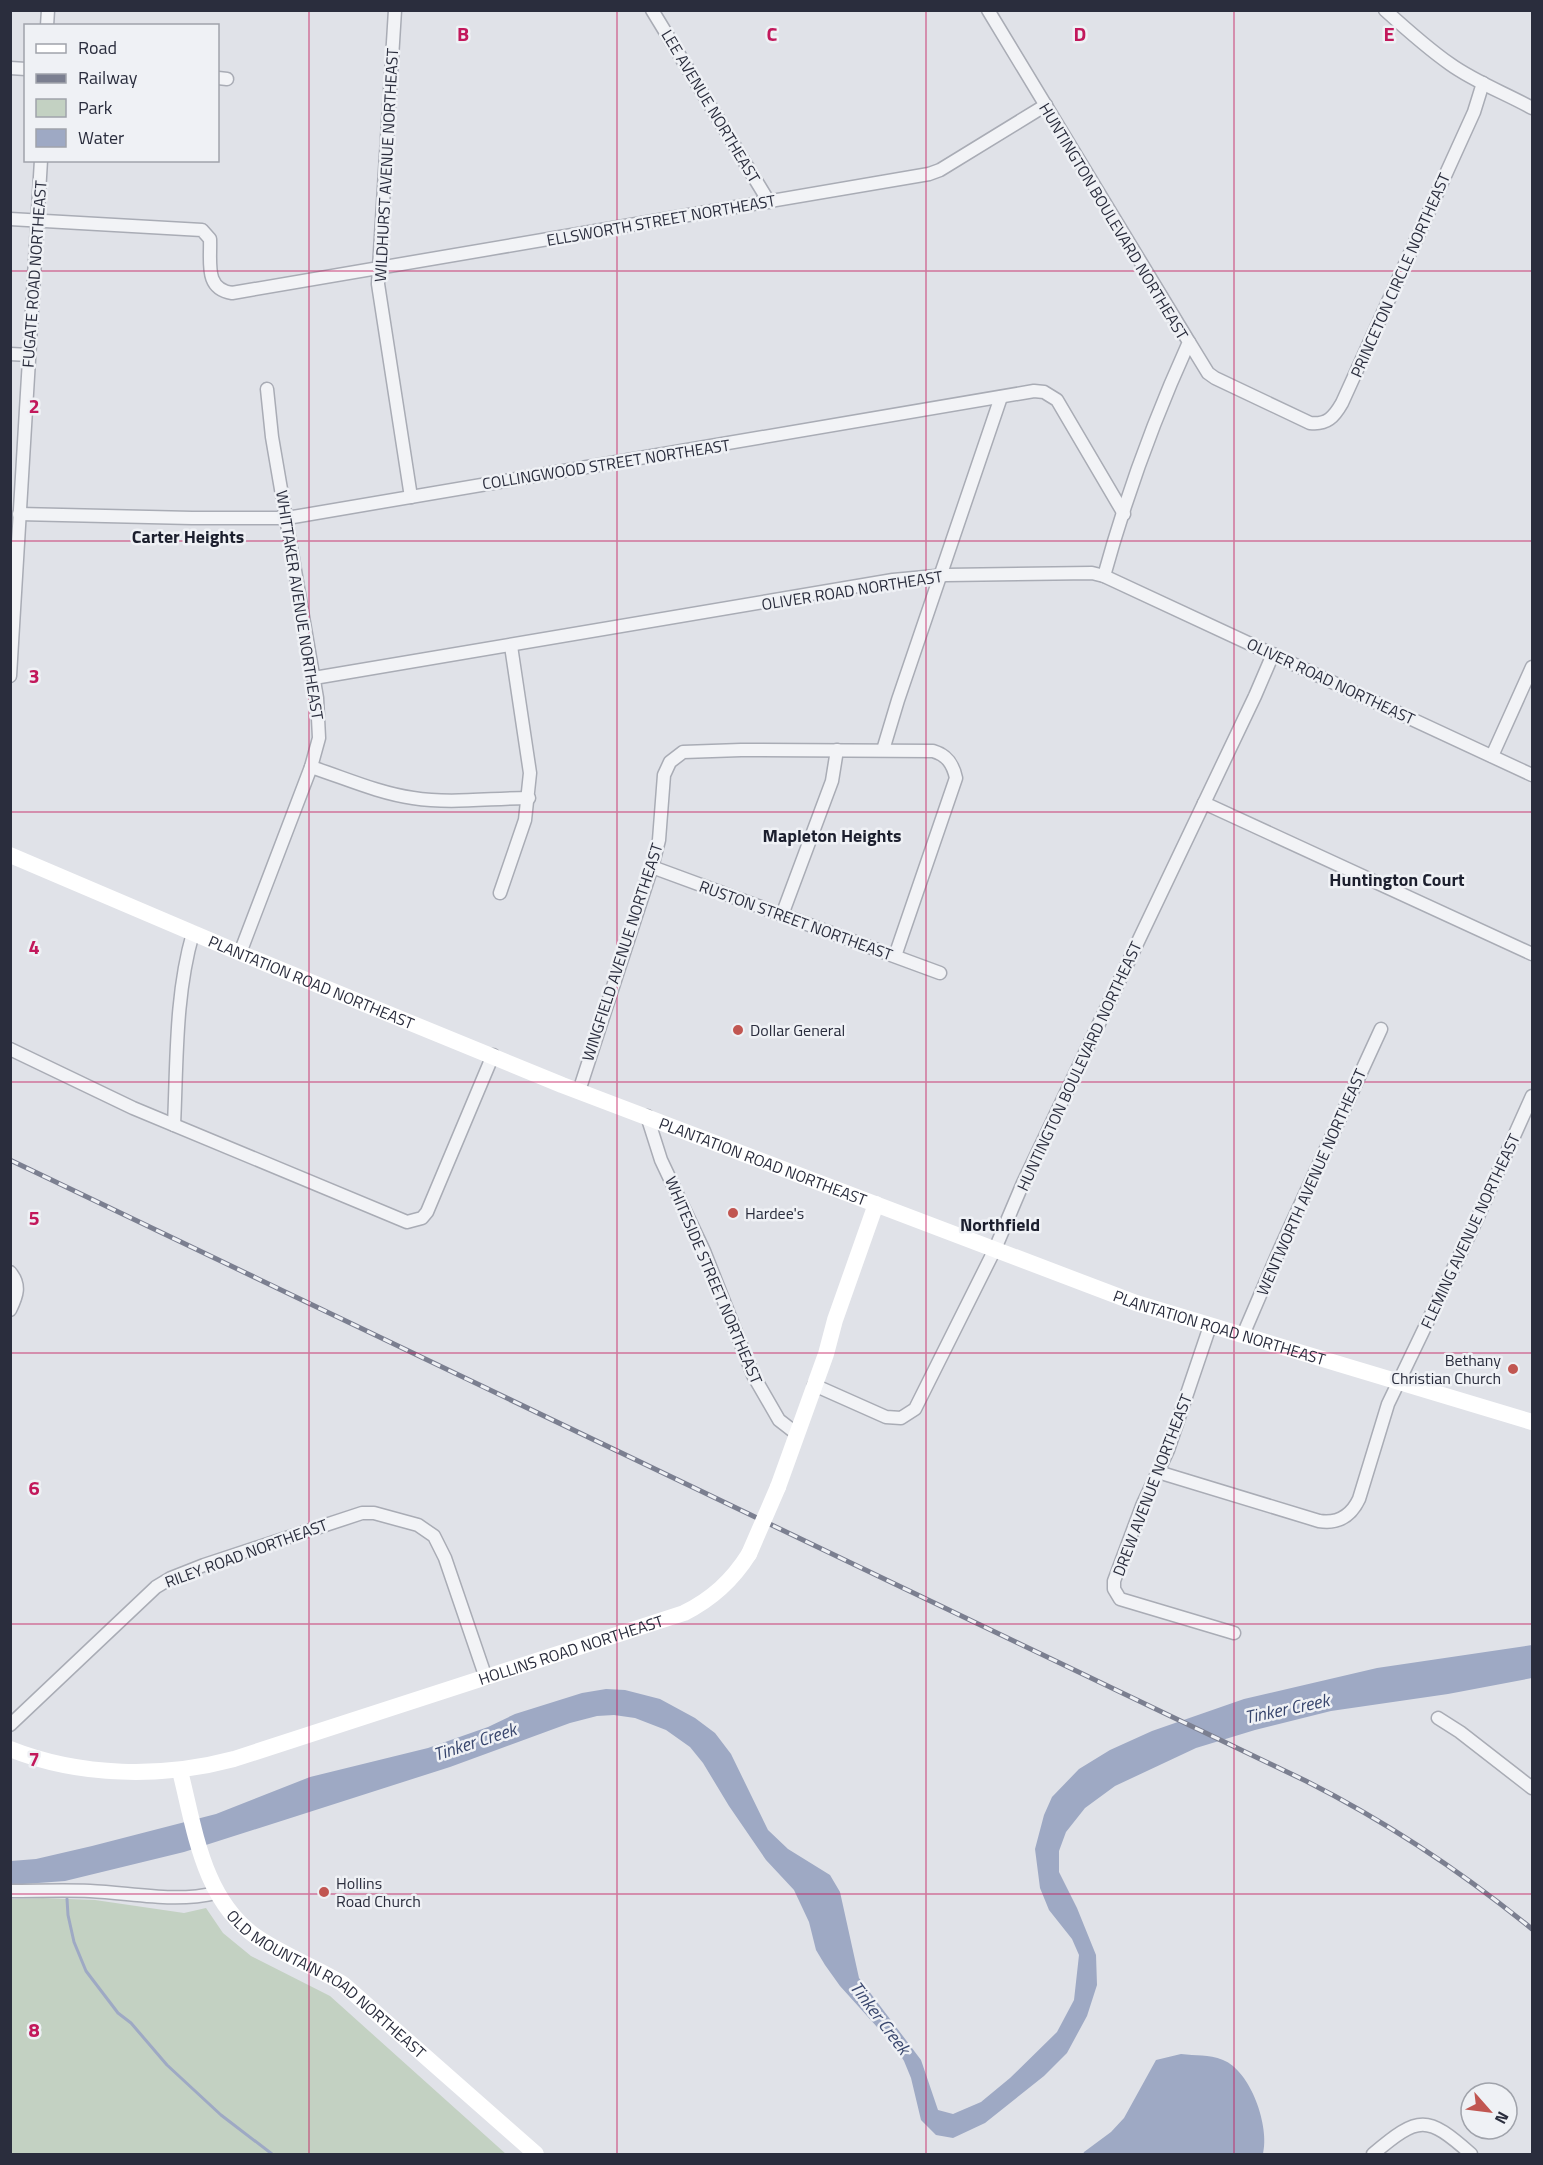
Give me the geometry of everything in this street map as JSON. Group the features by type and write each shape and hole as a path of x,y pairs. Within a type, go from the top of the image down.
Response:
{"main road":[{"name":"PLANTATION ROAD NORTHEAST","path":"10,855 240,953 579,1091 1136,1303 1533,1422"},
{"name":"HOLLINS ROAD NORTHEAST","path":"10,1749 32,1757 87,1767 128,1771 180,1771 234,1760 684,1613 705,1602 727,1584 749,1554 778,1487 876,1204"},
{"name":"OLD MOUNTAIN ROAD NORTHEAST","path":"180,1771 202,1856 216,1893 239,1923 256,1937 343,1984 536,2154"}],"street":[{"name":"WILDHURST AVENUE NORTHEAST","path":"395,10 378,284 411,497"},
{"name":"LEE AVENUE NORTHEAST","path":"652,10 770,202"},
{"name":"HUNTINGTON BOULEVARD NORTHEAST","path":"988,10 1189,342 1168,387 1104,576"},
{"path":"1385,10 1450,64 1533,108"},
{"name":"PRINCETON CIRCLE NORTHEAST","path":"1189,342 1208,373 1215,378 1310,423 1319,424 1332,418 1342,403 1474,112 1483,83"},
{"name":"ELLSWORTH STREET NORTHEAST","path":"38,220 202,230 210,239 212,278 218,289 232,293 929,174 940,170 1046,105"},
{"name":"FUGATE ROAD NORTHEAST","path":"10,676 41,162"},
{"path":"10,219 38,220"},
{"path":"10,354 29,355"},
{"name":"WHITTAKER AVENUE NORTHEAST","path":"240,953 311,767 319,738 314,678 272,437 267,389"},
{"name":"COLLINGWOOD STREET NORTHEAST","path":"19,514 287,518 1034,391 1044,392 1057,400 1124,514"},
{"path":"883,750 1001,396"},
{"name":"OLIVER ROAD NORTHEAST","path":"314,678 858,586 940,575 1072,573 1104,576 1533,775"},
{"path":"500,893 525,820 529,798 530,772 527,743 511,646"},
{"name":"HUNTINGTON BOULEVARD NORTHEAST","path":"814,1385 885,1417 901,1418 915,1409 995,1249 1023,1183 1255,696 1272,654"},
{"path":"1492,756 1533,667"},
{"path":"782,915 832,781 837,750"},
{"name":"WINGFIELD AVENUE NORTHEAST","path":"579,1091 652,867 659,840 664,775 670,762 686,751 933,751 946,757 951,763 956,778 895,956"},
{"path":"311,767 366,787 414,798 437,800 529,798"},
{"path":"1204,803 1533,954"},
{"name":"RUSTON STREET NORTHEAST","path":"652,867 940,973"},
{"path":"174,1125 184,970 193,933"},
{"name":"WENTWORTH AVENUE NORTHEAST","path":"1242,1335 1381,1029"},
{"path":"10,1049 174,1125 401,1221 414,1222 427,1212 493,1056"},
{"name":"FLEMING AVENUE NORTHEAST","path":"1158,1472 1319,1521 1335,1521 1350,1512 1359,1499 1388,1404 1533,1096"},
{"name":"WHITESIDE STREET NORTHEAST","path":"647,1116 661,1160 704,1251 753,1375 779,1420 797,1434"},
{"path":"10,1272 18,1284 10,1310"},
{"name":"DREW AVENUE NORTHEAST","path":"1210,1326 1183,1410 1142,1506 1114,1581 1117,1596 1120,1599 1234,1633"},
{"name":"RILEY ROAD NORTHEAST","path":"10,1725 141,1598 171,1578 362,1513 385,1515 426,1529 440,1544 486,1678"},
{"path":"1438,1718 1533,1788"},
{"path":"10,1891 90,1891 167,1898 196,1898 216,1893"},
{"path":"1373,2154 1400,2133 1412,2127 1430,2125 1439,2128 1471,2154"}],"green space":[{"path":"11,1899 95,1900 184,1913 206,1908 223,1933 251,1956 330,1996 506,2154 11,2154"}],"water":[{"name":"Tinker Creek","path":"1532,1645 1532,1678 1448,1694 1331,1711 1255,1730 1196,1748 1115,1786 1085,1808 1066,1832 1059,1851 1059,1872 1096,1955 1097,1985 1087,2016 1067,2053 1044,2076 985,2123 953,2138 936,2135 921,2120 911,2078 904,2061 896,2048 840,1986 825,1965 816,1950 809,1922 794,1890 766,1860 703,1763 690,1747 666,1730 635,1718 614,1715 597,1716 570,1723 450,1767 184,1852 65,1881 11,1885 11,1861 36,1859 216,1814 310,1777 428,1748 488,1727 515,1714 582,1693 606,1689 625,1690 660,1699 695,1718 715,1733 731,1754 768,1830 788,1849 830,1875 840,1892 859,1978 921,2060 938,2110 953,2114 981,2102 1010,2078 1057,2032 1074,2000 1079,1955 1072,1939 1049,1910 1040,1888 1035,1849 1044,1815 1052,1797 1079,1769 1110,1750 1152,1731 1244,1699 1377,1668"},
{"path":"1181,2054 1218,2058 1233,2066 1242,2076 1250,2087 1261,2115 1264,2129 1263,2154 1083,2154 1111,2132 1124,2118 1156,2060"}],"waterway":[{"path":"67,1899 74,1942 86,1971 118,2013 131,2023 167,2065 221,2115 272,2154"}],"railway":[{"path":"10,1160 1306,1781 1366,1813 1423,1849 1532,1929"}],"place":[{"name":"Dollar General","path":"738,1030"},
{"name":"Hardee's","path":"733,1213"},
{"name":"Bethany Christian Church","path":"1513,1369"},
{"name":"Hollins Road Church","path":"324,1892"}],"district":[{"name":"Carter Heights","path":"188,537"},
{"name":"Mapleton Heights","path":"832,836"},
{"name":"Huntington Court","path":"1397,880"},
{"name":"Northfield","path":"1000,1225"}]}
